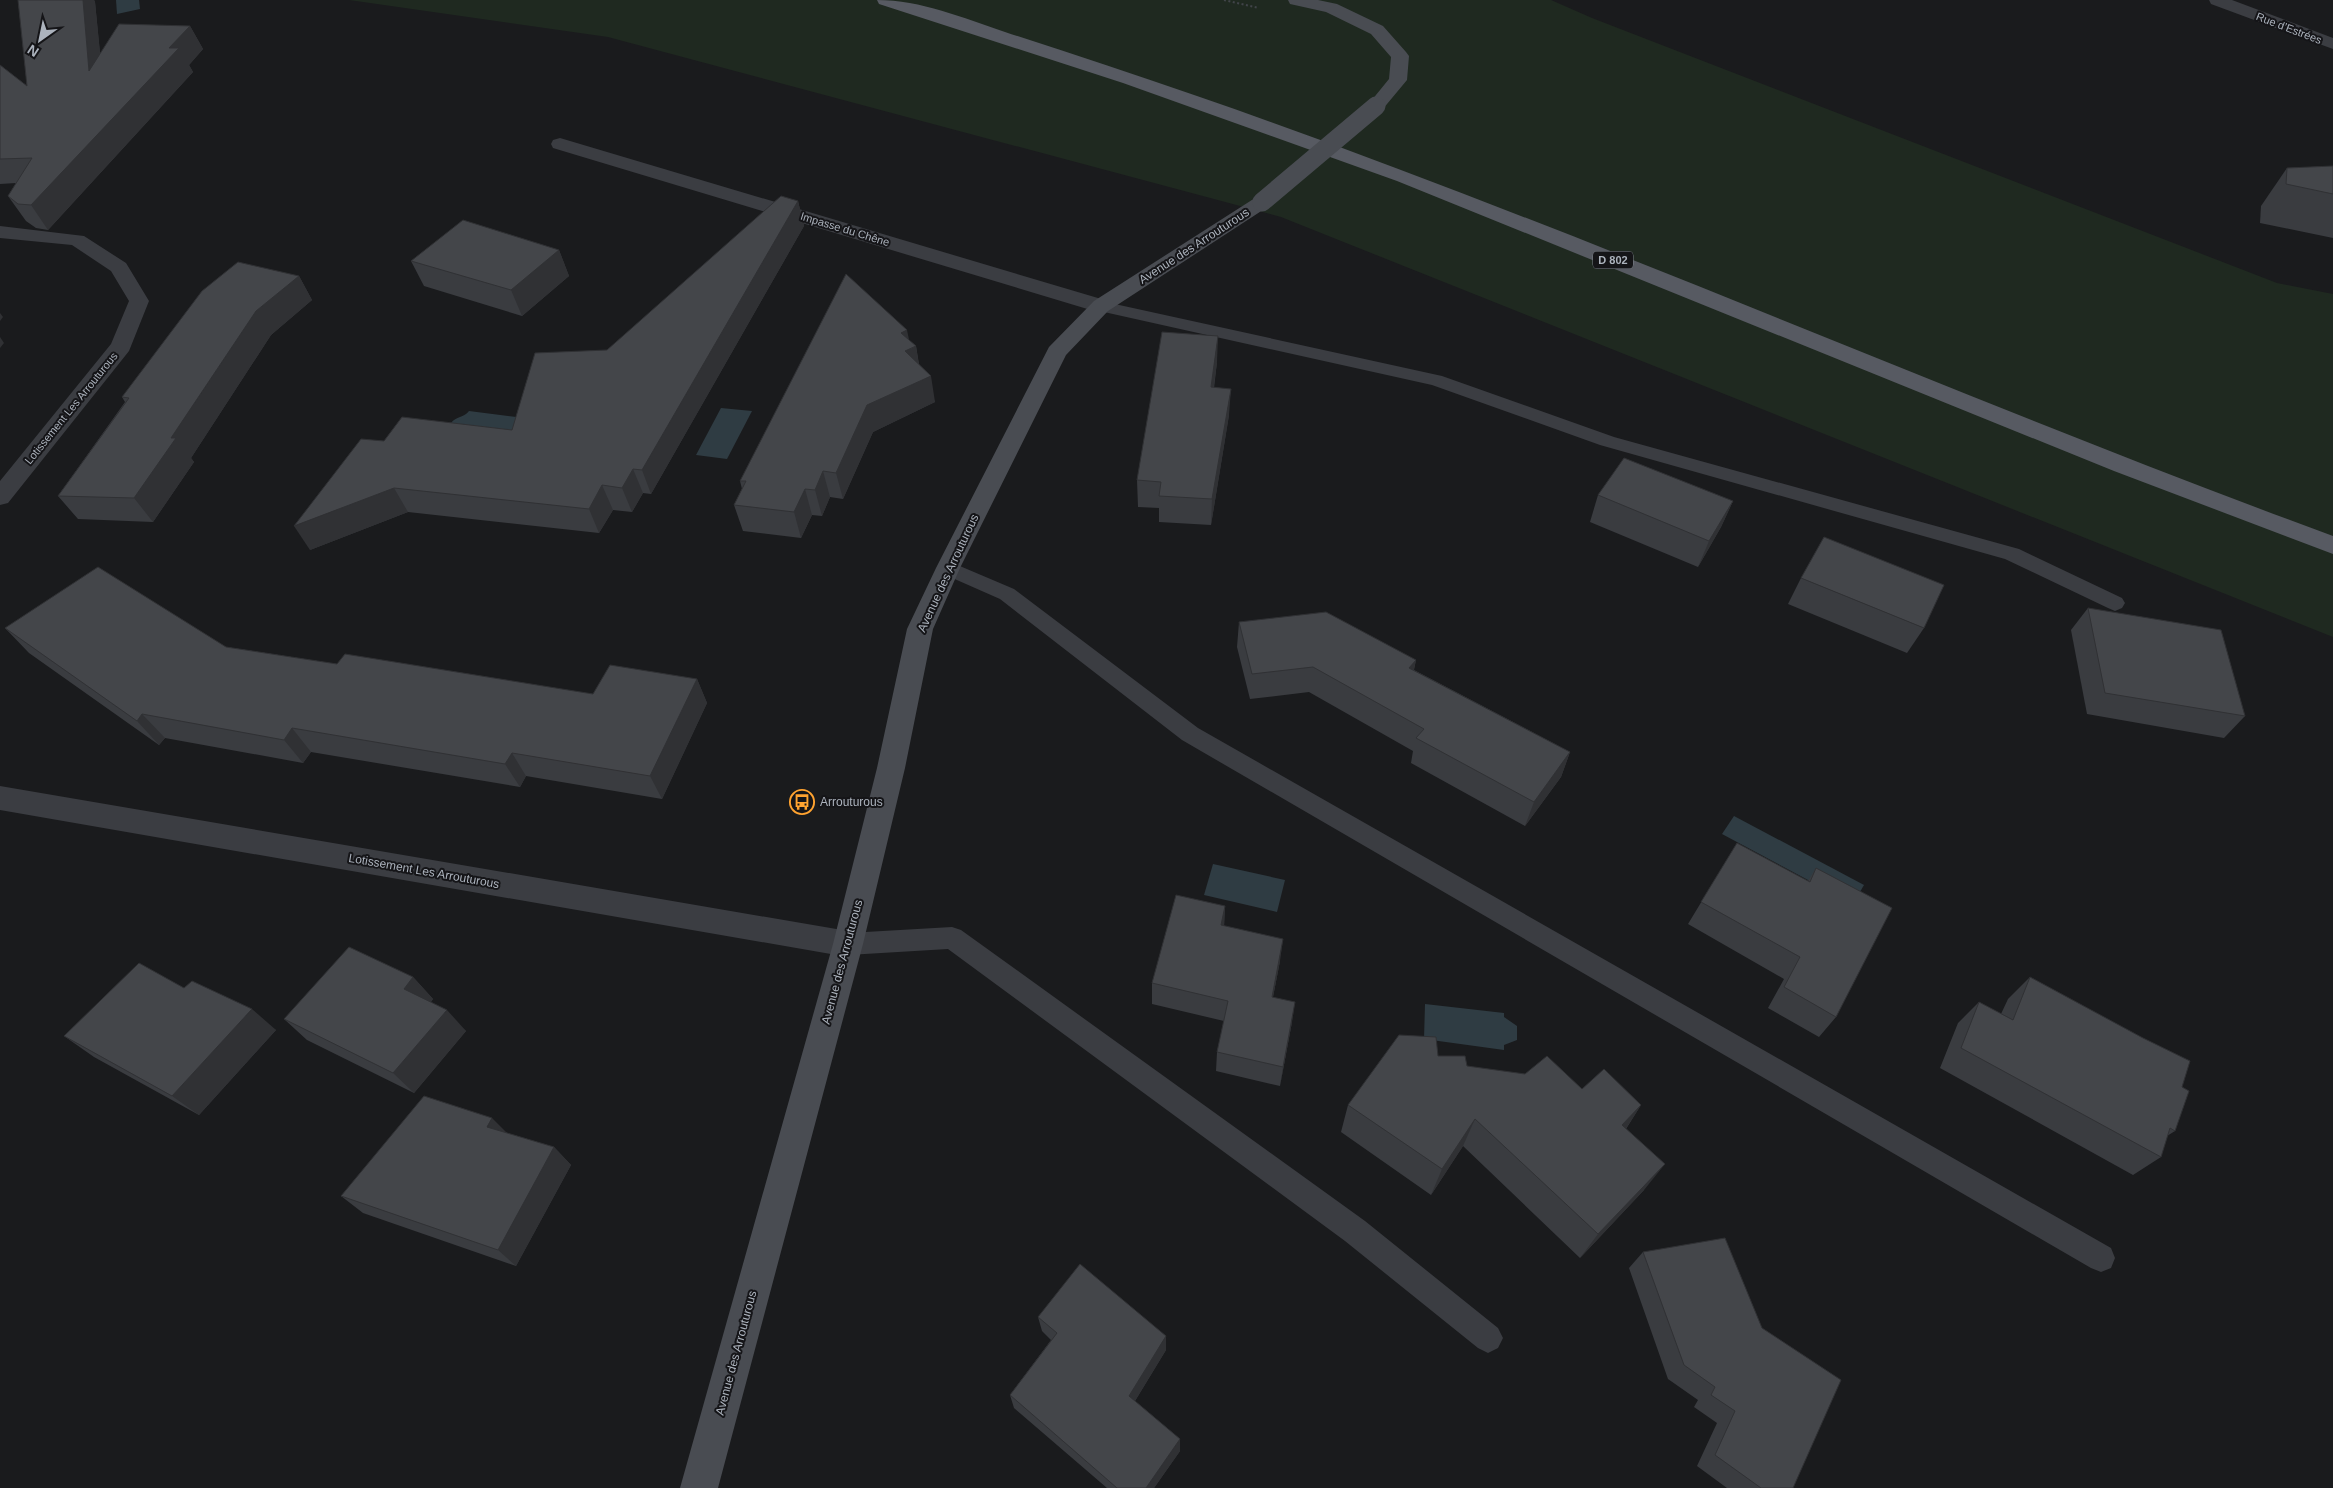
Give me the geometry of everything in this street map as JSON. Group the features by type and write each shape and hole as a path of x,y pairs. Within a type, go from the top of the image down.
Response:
{"main road":[{"name":"D 802","path":"885,0 949,18 1212,108 1490,210 1954,400 2333,545"}],"street":[{"name":"Avenue des Arrouturous","path":"700,1488 848,944 891,768 920,629 948,568 1057,352 1101,306 1262,202 1376,106 1398,80 1400,56 1377,30 1331,8 1296,0"},
{"name":"Rue d’Estrées","path":"2217,0 2333,44"},
{"name":"Impasse du Chêne","path":"560,144 1101,306"},
{"name":"Lotissement Les Arrouturous","path":"0,232 77,240 119,267 139,301 121,346 0,497"},
{"name":"Lotissement Les Arrouturous","path":"0,798 848,944"}],"lane":[{"path":"1101,306 1436,380 1607,441 2012,554 2114,603"},
{"path":"948,568 1007,594 1190,734 2101,1258"},
{"path":"848,944 952,938 1354,1231 1488,1338"}],"green space":[{"path":"349,0 1551,0 1592,18 2277,283 2333,294 2333,637 1281,217 608,37"}],"shaded area":[{"path":"116,0 139,0 140,9 117,14"},
{"path":"721,408 752,411 727,459 696,455"},
{"path":"469,411 525,418 512,438 451,423"},
{"path":"1734,816 1864,885 1853,904 1722,834"},
{"path":"1213,864 1285,880 1277,912 1204,895"},
{"path":"1425,1004 1504,1013 1504,1017 1517,1026 1517,1040 1504,1045 1504,1050 1424,1039"}],"building":[{"path":"18,0 83,0 89,71 119,24 190,26 169,48 179,48 31,205 18,204 8,196 32,158 0,159 0,65 27,86"},
{"path":"2333,166 2333,194 2286,184 2287,168"},
{"path":"781,196 798,201 642,470 633,469 622,488 602,485 589,509 394,488 294,526 361,439 384,441 402,417 512,430 535,353 607,350"},
{"path":"463,220 559,250 511,290 411,261"},
{"path":"238,262 299,276 256,311 171,438 176,438 134,498 58,496 129,398 122,397 202,291"},
{"path":"846,274 907,330 901,333 916,346 905,351 931,376 867,405 836,473 823,471 815,490 805,489 794,512 734,505 746,481 740,481"},
{"path":"1162,332 1218,336 1211,387 1231,389 1212,499 1159,496 1161,482 1137,480"},
{"path":"1624,458 1733,501 1709,541 1598,495"},
{"path":"1824,537 1944,585 1924,628 1801,578"},
{"path":"98,567 226,647 337,664 345,654 593,694 610,665 697,679 650,776 512,753 505,764 292,728 284,740 142,714 137,721 5,628"},
{"path":"2088,608 2221,630 2245,716 2105,693"},
{"path":"1326,612 1416,660 1409,668 1570,752 1534,802 1416,738 1424,729 1313,667 1252,674 1239,622"},
{"path":"1737,843 1810,882 1816,868 1892,908 1836,1017 1784,987 1800,957 1701,902"},
{"path":"1176,895 1225,906 1221,925 1283,939 1272,997 1295,1002 1283,1067 1217,1052 1228,1001 1152,983"},
{"path":"349,947 413,977 404,989 447,1010 393,1073 284,1019"},
{"path":"139,963 184,988 192,981 252,1009 172,1096 64,1036"},
{"path":"2030,977 2190,1061 2182,1087 2189,1091 2175,1131 2170,1128 2161,1157 1961,1048 1979,1002 2013,1020"},
{"path":"1399,1035 1436,1037 1438,1056 1465,1056 1467,1066 1525,1074 1547,1056 1582,1089 1604,1069 1641,1105 1622,1125 1665,1164 1598,1234 1475,1119 1442,1169 1348,1105"},
{"path":"424,1096 492,1118 487,1127 554,1147 498,1250 341,1196"},
{"path":"1725,1238 1762,1328 1841,1380 1793,1488 1761,1488 1715,1455 1735,1411 1711,1395 1715,1387 1684,1365 1643,1252"},
{"path":"1080,1264 1166,1336 1129,1396 1180,1439 1146,1488 1117,1488 1010,1395 1057,1333 1038,1317"}],"place":[{"name":"Arrouturous","path":"802,802"}]}
